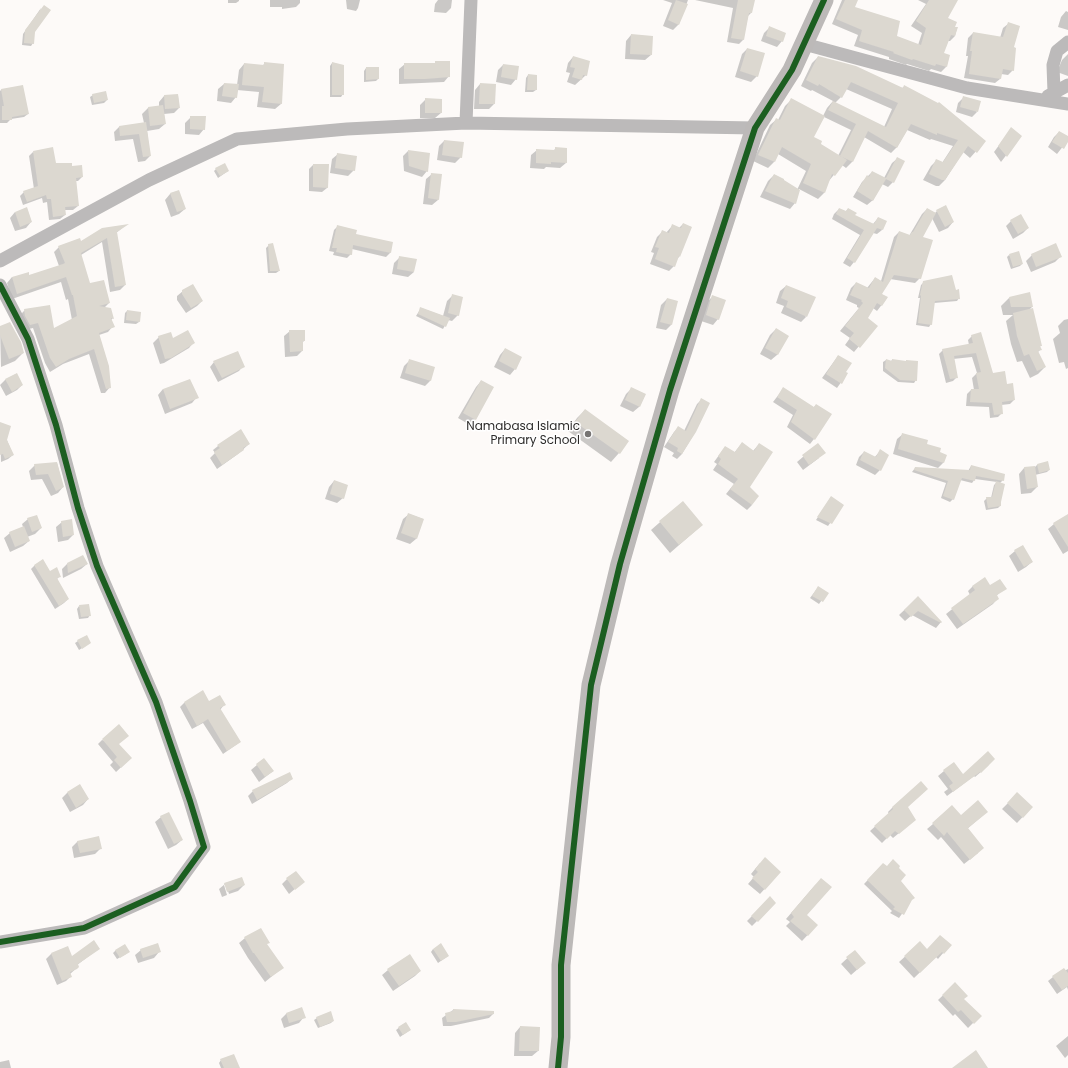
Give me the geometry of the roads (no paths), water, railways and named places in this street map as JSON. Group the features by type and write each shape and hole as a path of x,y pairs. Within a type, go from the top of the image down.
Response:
{"street":[{"path":"466,123 471,0"},
{"path":"558,1068 561,965 591,684 620,564 670,390 755,128 792,70 824,0"},
{"path":"1054,92 1053,65 1057,51 1068,42"},
{"path":"804,44 967,88 1068,104"},
{"path":"1041,100 1068,85"},
{"path":"0,261 149,180 237,139 347,129 466,123 755,128"},
{"path":"0,285 28,339 56,425 78,508 97,566 156,702 204,847 175,887 84,928 0,942"}],"place":[{"name":"Namabasa Islamic Primary School","path":"588,434"}]}
